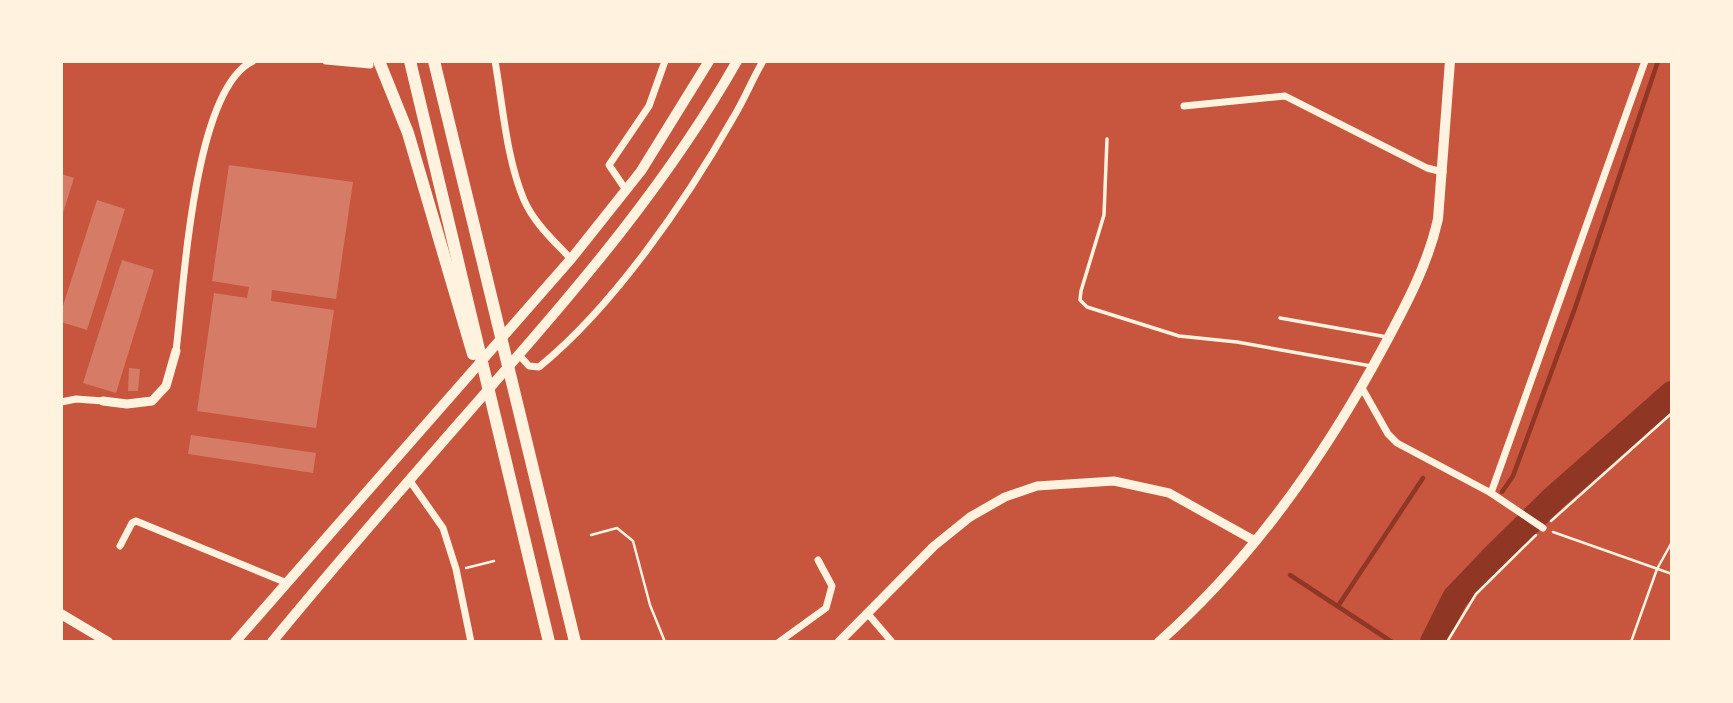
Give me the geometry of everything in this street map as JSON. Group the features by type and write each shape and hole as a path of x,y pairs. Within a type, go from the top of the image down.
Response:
{"highway":[{"path":"410,61 473,339"},
{"path":"434,61 575,642"},
{"path":"440,61 448,117"},
{"path":"374,63 412,144 473,339 501,437 549,642"}],"main road":[{"path":"235,642 506,337 571,259 625,190 676,117 709,61"},
{"path":"272,642 559,310 664,176 737,61"},
{"path":"1159,642 1215,590 1319,459 1389,337 1433,243 1443,172 1450,61"},
{"path":"61,614 108,642"}],"street":[{"path":"62,401 76,398 127,404 152,401 166,386 176,351 197,178 226,86 243,66 253,61"},
{"path":"326,61 374,63"},
{"path":"495,61 514,171 524,200 545,232 571,259"},
{"path":"625,190 609,165 649,106 665,61"},
{"path":"519,355 529,366 539,367 619,283 692,186 763,61"},
{"path":"1491,493 1645,61"},
{"path":"1184,106 1285,96 1427,168 1443,172"},
{"path":"1362,388 1396,443 1491,493 1541,527"},
{"path":"410,481 443,528 456,569 471,642"},
{"path":"839,642 934,546 970,517 1005,497 1037,486 1114,481 1169,493 1255,541"},
{"path":"120,547 132,523 136,521 287,583"},
{"path":"779,642 826,608 832,586 818,560"},
{"path":"868,614 891,642"}],"lane":[{"path":"1107,139 1104,215 1081,291 1080,300 1087,307 1179,336 1237,342 1373,366"},
{"path":"1280,318 1389,337"}],"path":[{"path":"1447,642 1476,594 1541,527 1672,413"},
{"path":"1541,527 1672,574"},
{"path":"591,535 617,528 633,541 650,605 665,642"},
{"path":"1631,642 1657,569 1672,542"},
{"path":"456,569 494,561"}],"building":[{"path":"229,165 353,182 336,299 272,290 271,301 334,310 316,428 197,411 214,293 247,298 249,287 212,281"},
{"path":"61,174 74,178 62,216 61,216"},
{"path":"97,200 125,209 87,330 61,322 61,312"},
{"path":"122,260 154,270 116,393 83,383"},
{"path":"129,368 140,369 138,391 128,391"},
{"path":"191,435 316,453 313,473 188,454"}],"waterway":[{"path":"1502,492 1513,476 1575,308 1658,61"},
{"path":"1433,642 1455,598 1494,557 1553,499 1672,394"},
{"path":"1338,606 1423,478"},
{"path":"1290,575 1392,642"}]}
